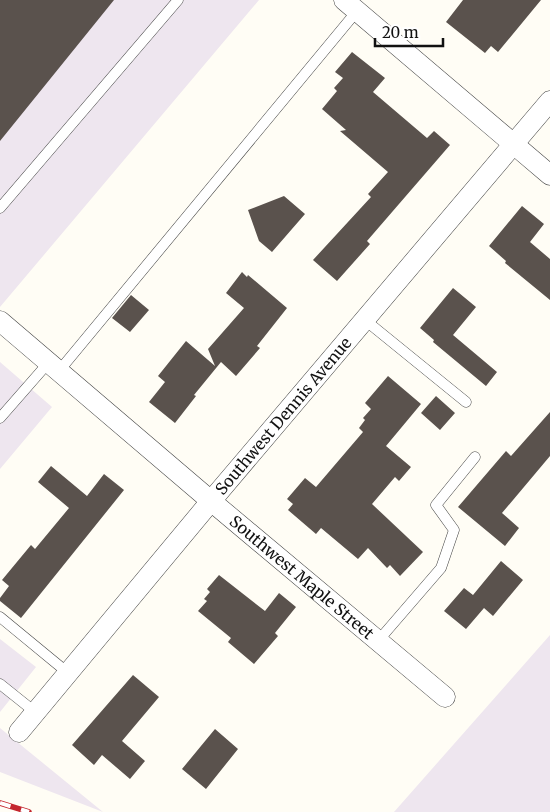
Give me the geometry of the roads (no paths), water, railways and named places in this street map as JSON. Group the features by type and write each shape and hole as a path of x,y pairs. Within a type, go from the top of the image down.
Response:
{"street":[{"path":"350,5 550,175"},
{"name":"Southwest Dennis Avenue","path":"19,732 211,501 550,101"},
{"name":"Southwest Maple Street","path":"0,321 445,697"}],"lane":[{"path":"0,208 178,0"},
{"path":"0,418 54,366 350,5"},
{"path":"365,320 466,402"},
{"path":"378,641 441,568 454,530 436,505 475,457"},
{"path":"0,617 68,673"},
{"path":"0,684 35,712"}],"railway":[{"path":"0,803 29,812"}]}
